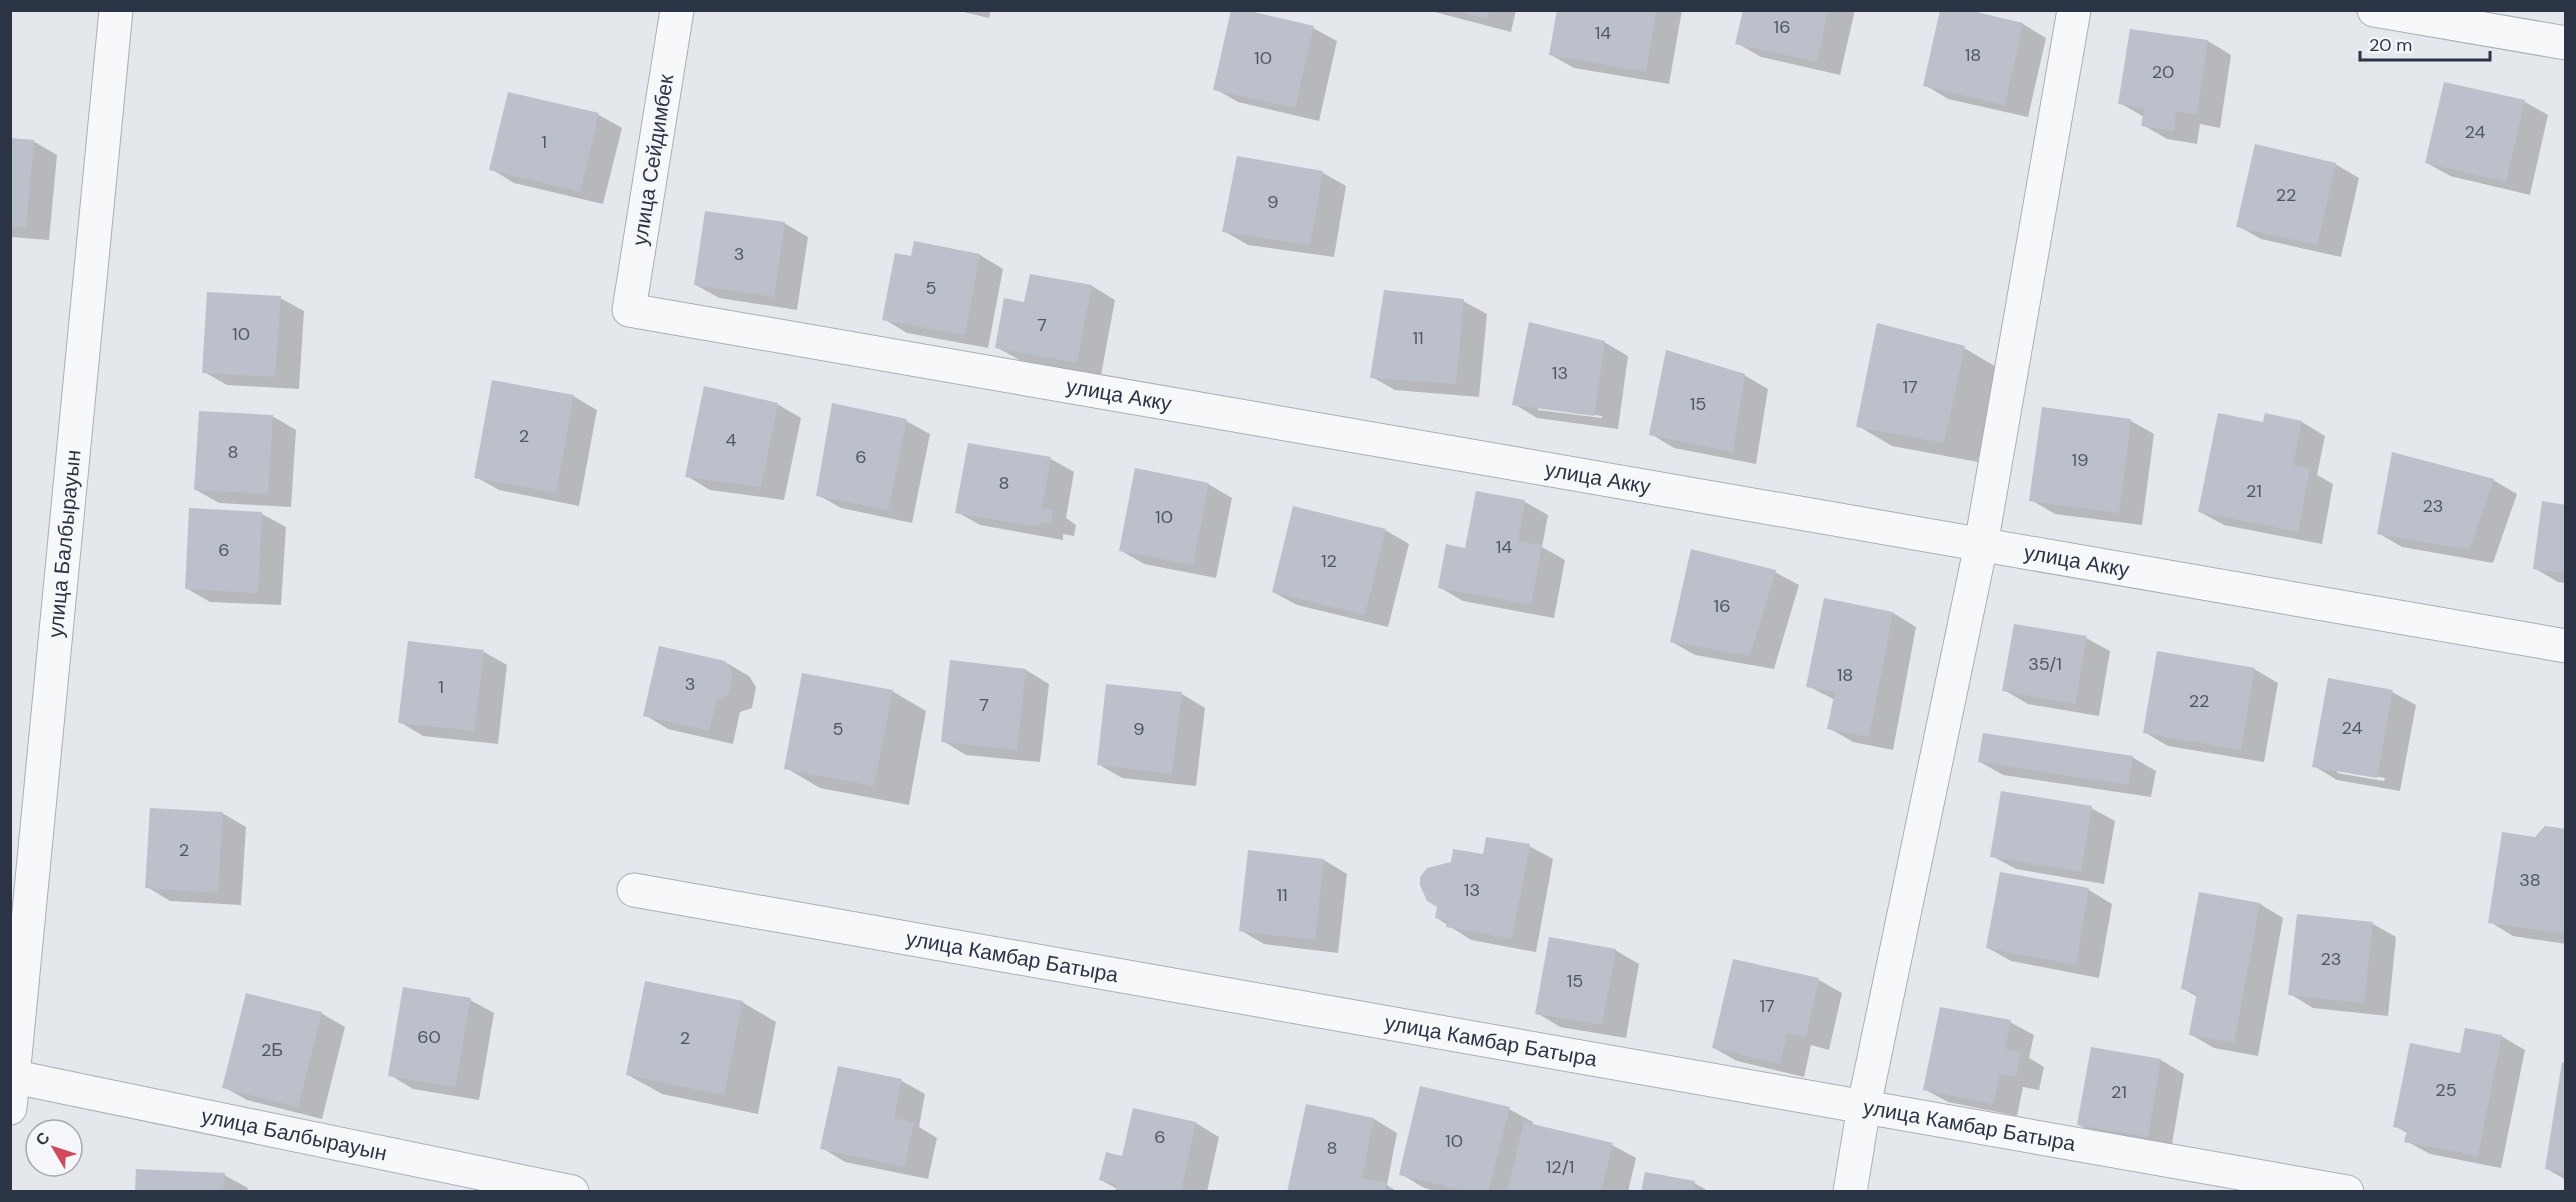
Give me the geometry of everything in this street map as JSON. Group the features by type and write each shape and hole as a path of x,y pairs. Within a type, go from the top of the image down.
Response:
{"street":[{"name":"улица Балбырауын","path":"116,10 13,1093 572,1191"},
{"name":"улица Сейдимбек","path":"629,310 677,10"},
{"path":"1850,1191 1864,1107 1981,544 2074,10"},
{"path":"2374,10 2565,43"},
{"name":"улица Акку","path":"629,310 2565,646"},
{"name":"улица Камбар Батыра","path":"634,890 2347,1191"}],"building":[{"path":"1231,10 1245,10 1314,26 1295,108 1213,90"},
{"path":"1454,10 1489,10 1487,19"},
{"path":"1557,10 1656,10 1646,72 1549,55"},
{"path":"1743,10 1828,10 1817,62 1735,44"},
{"path":"1940,10 1968,10 2023,23 2005,105 1923,86"},
{"path":"2130,29 2208,40 2197,115 2176,111 2174,131 2141,126 2144,108 2118,104"},
{"path":"2444,82 2525,100 2506,182 2425,163"},
{"path":"508,92 599,113 580,192 489,170"},
{"path":"10,138 34,140 26,228 10,226"},
{"path":"2255,144 2336,163 2317,245 2236,227"},
{"path":"1237,156 1323,171 1310,245 1222,232"},
{"path":"705,211 785,222 774,297 694,285"},
{"path":"914,241 980,254 965,335 882,320 895,253 911,256"},
{"path":"1030,274 1092,285 1077,363 995,348 1004,298 1024,302"},
{"path":"1384,290 1464,299 1456,384 1370,378"},
{"path":"207,292 281,296 275,377 202,373"},
{"path":"1529,322 1605,341 1594,416 1512,405"},
{"path":"1877,323 1965,346 1944,443 1856,427"},
{"path":"1666,350 1745,374 1733,452 1649,435"},
{"path":"492,380 574,395 556,493 474,478"},
{"path":"704,386 778,403 761,487 685,477"},
{"path":"832,403 907,419 888,510 816,496"},
{"path":"2042,407 2131,419 2119,513 2029,501"},
{"path":"199,411 273,415 268,494 194,490"},
{"path":"2218,413 2263,422 2265,413 2302,421 2293,465 2310,469 2298,532 2198,512"},
{"path":"968,443 1051,457 1042,508 1053,510 1051,524 1040,522 1039,527 955,513"},
{"path":"2392,452 2494,479 2469,550 2377,534"},
{"path":"1135,468 1209,483 1193,565 1119,551"},
{"path":"1476,491 1525,500 1518,541 1542,545 1531,605 1438,588 1446,544 1465,548"},
{"path":"2542,501 2566,505 2566,573 2533,569"},
{"path":"1293,506 1386,529 1365,615 1272,592"},
{"path":"189,508 262,512 258,593 185,589"},
{"path":"1691,549 1776,570 1750,656 1670,642"},
{"path":"1824,598 1893,612 1869,737 1827,729 1835,692 1806,687"},
{"path":"2014,624 2087,636 2075,704 2002,691"},
{"path":"408,641 484,650 474,731 398,723"},
{"path":"659,646 725,661 733,673 728,695 717,699 709,731 643,716"},
{"path":"2157,651 2255,668 2241,750 2143,733"},
{"path":"950,660 1026,669 1017,750 941,742"},
{"path":"802,673 893,690 874,786 784,769"},
{"path":"2328,678 2393,690 2377,778 2312,767"},
{"path":"1106,684 1182,692 1172,774 1097,765"},
{"path":"1983,733 2133,756 2128,785 1978,762"},
{"path":"2001,791 2092,806 2081,872 1990,857"},
{"path":"150,808 223,812 218,893 145,888"},
{"path":"2545,826 2566,829 2566,934 2488,923 2502,832 2535,837"},
{"path":"1486,837 1530,844 1512,939 1446,927 1447,921 1435,918 1437,907 1427,901 1420,885 1420,877 1427,868 1451,862 1453,849 1483,854"},
{"path":"1248,850 1324,859 1315,940 1239,931"},
{"path":"2000,872 2089,888 2076,965 1986,948"},
{"path":"2199,892 2260,903 2234,1043 2189,1035 2197,992 2181,989"},
{"path":"2297,914 2373,922 2364,1003 2288,995"},
{"path":"1549,937 1616,949 1602,1025 1535,1014"},
{"path":"1733,959 1819,978 1806,1037 1787,1033 1780,1064 1712,1048"},
{"path":"645,981 743,1001 724,1095 626,1075"},
{"path":"403,987 471,998 455,1087 388,1076"},
{"path":"246,993 322,1012 298,1107 222,1088"},
{"path":"1940,1007 2011,1020 2005,1049 2021,1052 2016,1077 2000,1074 1993,1104 1923,1090"},
{"path":"2465,1028 2502,1035 2478,1156 2404,1142 2407,1130 2393,1127 2410,1043 2460,1053"},
{"path":"2091,1047 2161,1059 2148,1137 2077,1125"},
{"path":"2562,1062 2566,1063 2566,1173 2545,1169"},
{"path":"838,1066 902,1079 894,1118 914,1123 904,1167 820,1149"},
{"path":"1420,1086 1510,1107 1488,1192 1469,1192 1399,1175"},
{"path":"1306,1104 1374,1118 1362,1178 1387,1183 1385,1192 1287,1192"},
{"path":"1133,1108 1196,1122 1181,1192 1115,1192 1117,1184 1099,1180 1106,1152 1122,1156"},
{"path":"1524,1122 1613,1143 1601,1192 1507,1192"},
{"path":"136,1169 225,1173 223,1192 135,1192"},
{"path":"1645,1172 1695,1181 1693,1192 1641,1192"}]}
